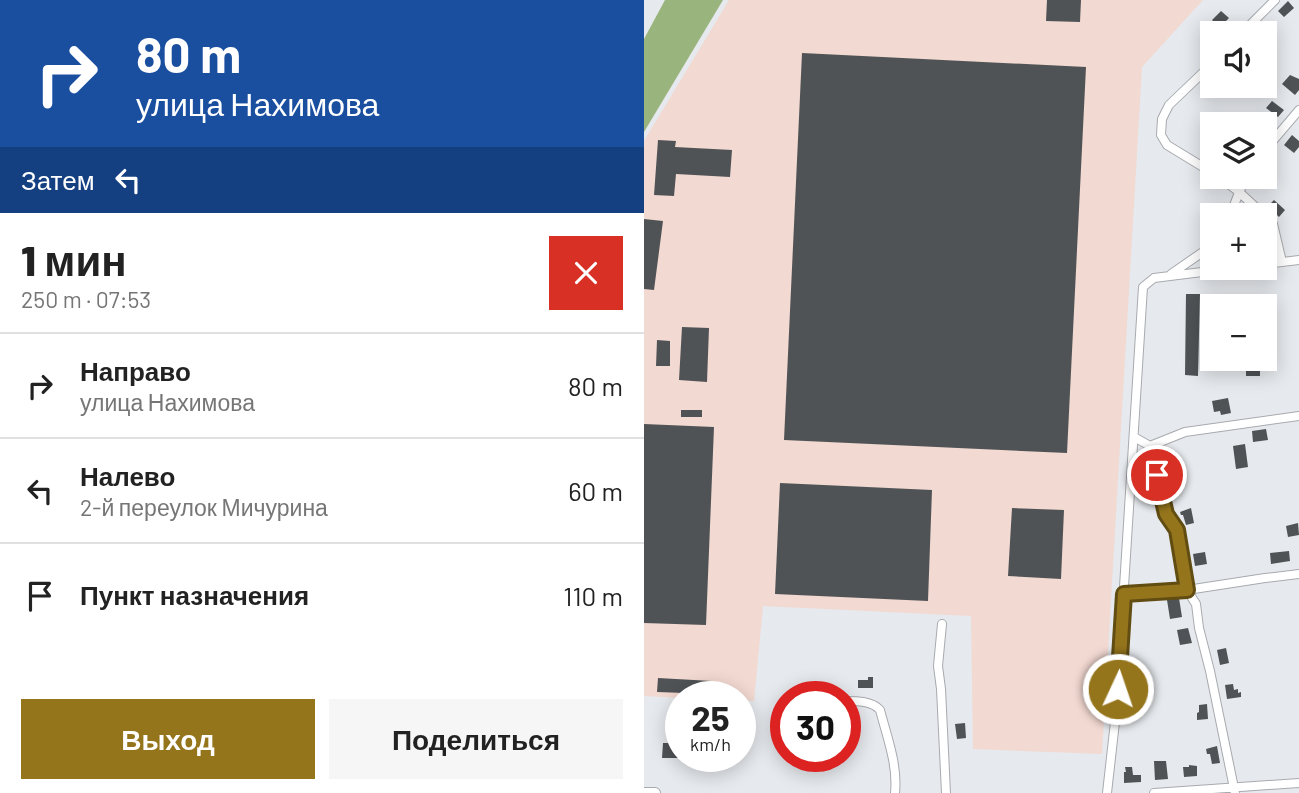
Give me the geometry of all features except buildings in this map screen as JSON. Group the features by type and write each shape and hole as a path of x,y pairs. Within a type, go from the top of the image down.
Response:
{"main road":[{"path":"644,793 655,793"}],"street":[{"path":"1254,21 1275,0"},
{"path":"1200,75 1169,105 1162,119 1161,135 1167,145 1200,165"},
{"path":"1277,136 1299,110"},
{"path":"1235,189 1251,203"},
{"path":"1236,203 1238,191"},
{"path":"1277,240 1282,262"},
{"path":"1169,276 1200,255"},
{"path":"1277,263 1299,260"},
{"path":"1107,793 1116,713 1143,287 1154,278 1200,272"},
{"path":"1150,446 1185,432 1299,416"},
{"path":"1134,437 1150,446 1166,514 1177,530 1187,590 1196,604 1234,790"},
{"path":"1124,594 1187,590 1299,574"},
{"path":"943,624 938,666 946,793"},
{"path":"861,701 875,705 880,710 893,761 895,793"},
{"path":"1154,793 1234,790 1299,783"}],"shaded area":[{"path":"729,0 1203,0 1142,67 1102,754 973,749 971,616 763,606 756,681 665,681 665,697 644,696 644,141"}],"green space":[{"path":"665,0 723,0 644,132 644,39"}],"route":[{"path":"1118,689 1124,594 1187,590 1177,530 1166,514 1157,475"}]}
